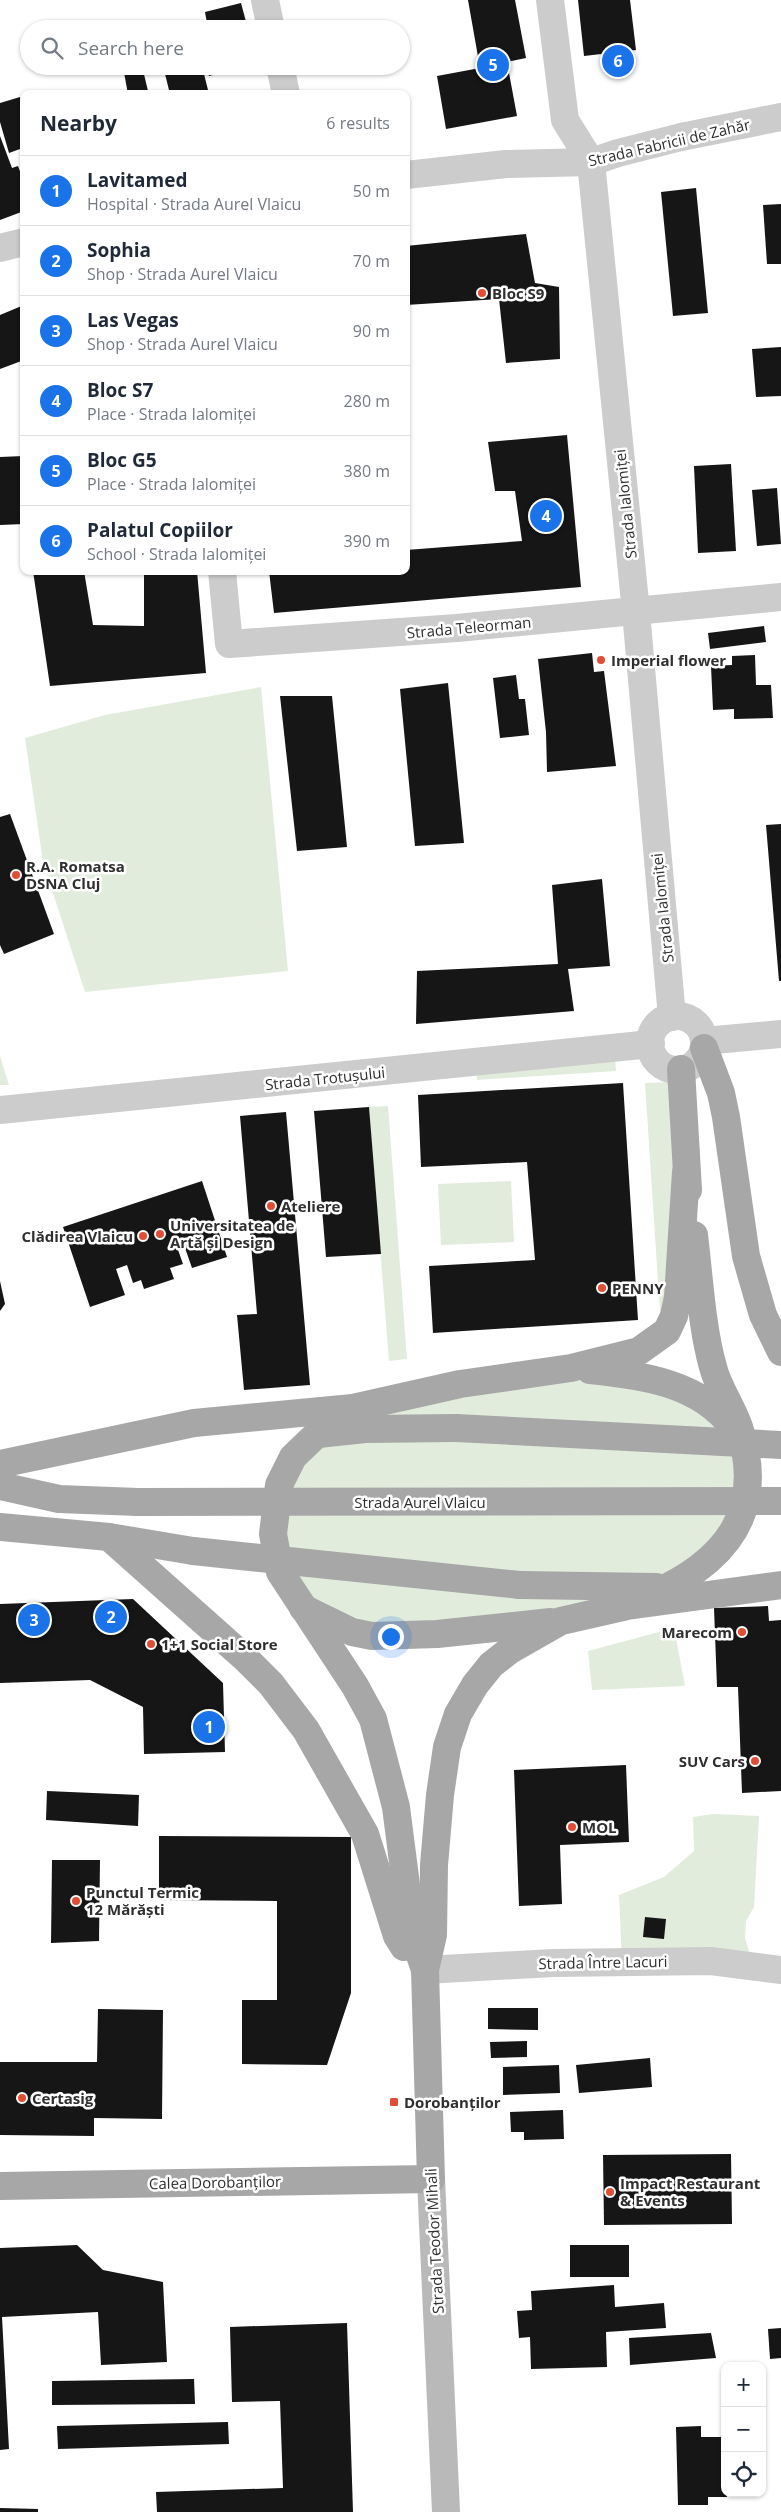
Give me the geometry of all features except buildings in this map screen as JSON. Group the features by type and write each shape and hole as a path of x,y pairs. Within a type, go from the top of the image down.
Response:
{"main road":[{"path":"704,1044 721,1093 726,1117 746,1256 763,1315 781,1352"},
{"path":"627,1606 670,1587 698,1570 721,1549 734,1530 742,1510 748,1467 738,1425 713,1368 686,1172 681,1069"},
{"path":"0,1464 194,1423 353,1408 460,1384 571,1368 639,1351 667,1331 674,1316 678,1297 686,1172"},
{"path":"571,1368 655,1379 702,1399 723,1413 738,1435 748,1467"},
{"path":"353,1408 317,1434 293,1457 279,1484 273,1534 280,1572 300,1606 356,1686 373,1719 396,1807 412,1932 426,1976"},
{"path":"317,1434 365,1429 456,1428 781,1445"},
{"name":"Strada Aurel Vlaicu","path":"0,1486 59,1499 138,1502 781,1501"},
{"name":"Strada Aurel Vlaicu","path":"0,1512 59,1499"},
{"path":"0,1527 110,1537 193,1551 520,1585 610,1588 670,1587"},
{"path":"110,1537 246,1659 271,1684 306,1730 365,1834 397,1936 426,1976"},
{"path":"300,1606 343,1628 372,1636 437,1634 562,1621 627,1606 781,1585"},
{"path":"426,1976 433,1935 434,1865 440,1795 447,1747 458,1714 475,1685 491,1664 510,1650 562,1621"},
{"name":"Strada Teodor Mihali","path":"426,1976 431,2178 446,2512"},
{"name":"Calea Dorobanților","path":"0,2186 431,2178"}],"street":[{"path":"265,0 269,20"},
{"name":"Strada Ialomiței","path":"550,0 565,120 591,162 636,612 672,1017"},
{"path":"282,75 285,90"},
{"name":"Strada Fabricii de Zahăr","path":"410,175 506,164 591,162 618,152 672,139 781,117"},
{"path":"0,248 20,243"},
{"name":"Strada Teleorman","path":"222,575 229,644 457,628 781,597"},
{"path":"680,1016 699,1027 704,1044 696,1062 681,1069 673,1069 660,1063 652,1051 651,1044 654,1029 665,1019 672,1017 680,1016"},
{"path":"704,1044 781,1034"},
{"name":"Strada Trotușului","path":"0,1110 651,1044"},
{"name":"Strada Între Lacuri","path":"426,1976 525,1964 660,1961 711,1961 781,1970"}],"green space":[{"path":"261,687 288,971 85,992 43,862 25,738 105,715"},
{"path":"0,1056 9,1085 0,1085"},
{"path":"615,1058 616,1071 477,1080 476,1067"},
{"path":"672,1082 677,1168 668,1312 660,1312 645,1083"},
{"path":"388,1106 407,1359 389,1361 369,1107"},
{"path":"511,1181 514,1242 441,1245 438,1184"},
{"path":"570,1374 690,1401 730,1434 738,1492 714,1547 629,1601 378,1629 303,1599 282,1555 288,1481 356,1413"},
{"path":"674,1628 685,1686 592,1690 588,1651"},
{"path":"713,1814 759,1816 754,1907 746,1921 745,1938 753,1965 622,1961 619,1895 664,1877 694,1851 693,1817"}],"place":[{"name":"Palatul Copiilor","path":"618,61"},
{"name":"Bloc G5","path":"493,65"},
{"name":"Bloc S9","path":"482,293"},
{"name":"Bloc S7","path":"546,516"},
{"name":"Imperial flower","path":"601,660"},
{"name":"R.A. Romatsa DSNA Cluj","path":"16,875"},
{"name":"Ateliere","path":"271,1206"},
{"name":"Universitatea de Artă și Design","path":"160,1234"},
{"name":"Clădirea Vlaicu","path":"143,1236"},
{"name":"PENNY","path":"602,1288"},
{"name":"Sophia","path":"111,1617"},
{"name":"Las Vegas","path":"34,1620"},
{"name":"Marecom","path":"742,1632"},
{"name":"1+1 Social Store","path":"151,1644"},
{"name":"Lavitamed","path":"209,1727"},
{"name":"SUV Cars","path":"755,1761"},
{"name":"MOL","path":"572,1827"},
{"name":"Punctul Termic 12 Mărăști","path":"76,1901"},
{"name":"Certasig","path":"22,2098"},
{"name":"Dorobanților","path":"394,2102"},
{"name":"Impact Restaurant & Events","path":"610,2192"}]}
